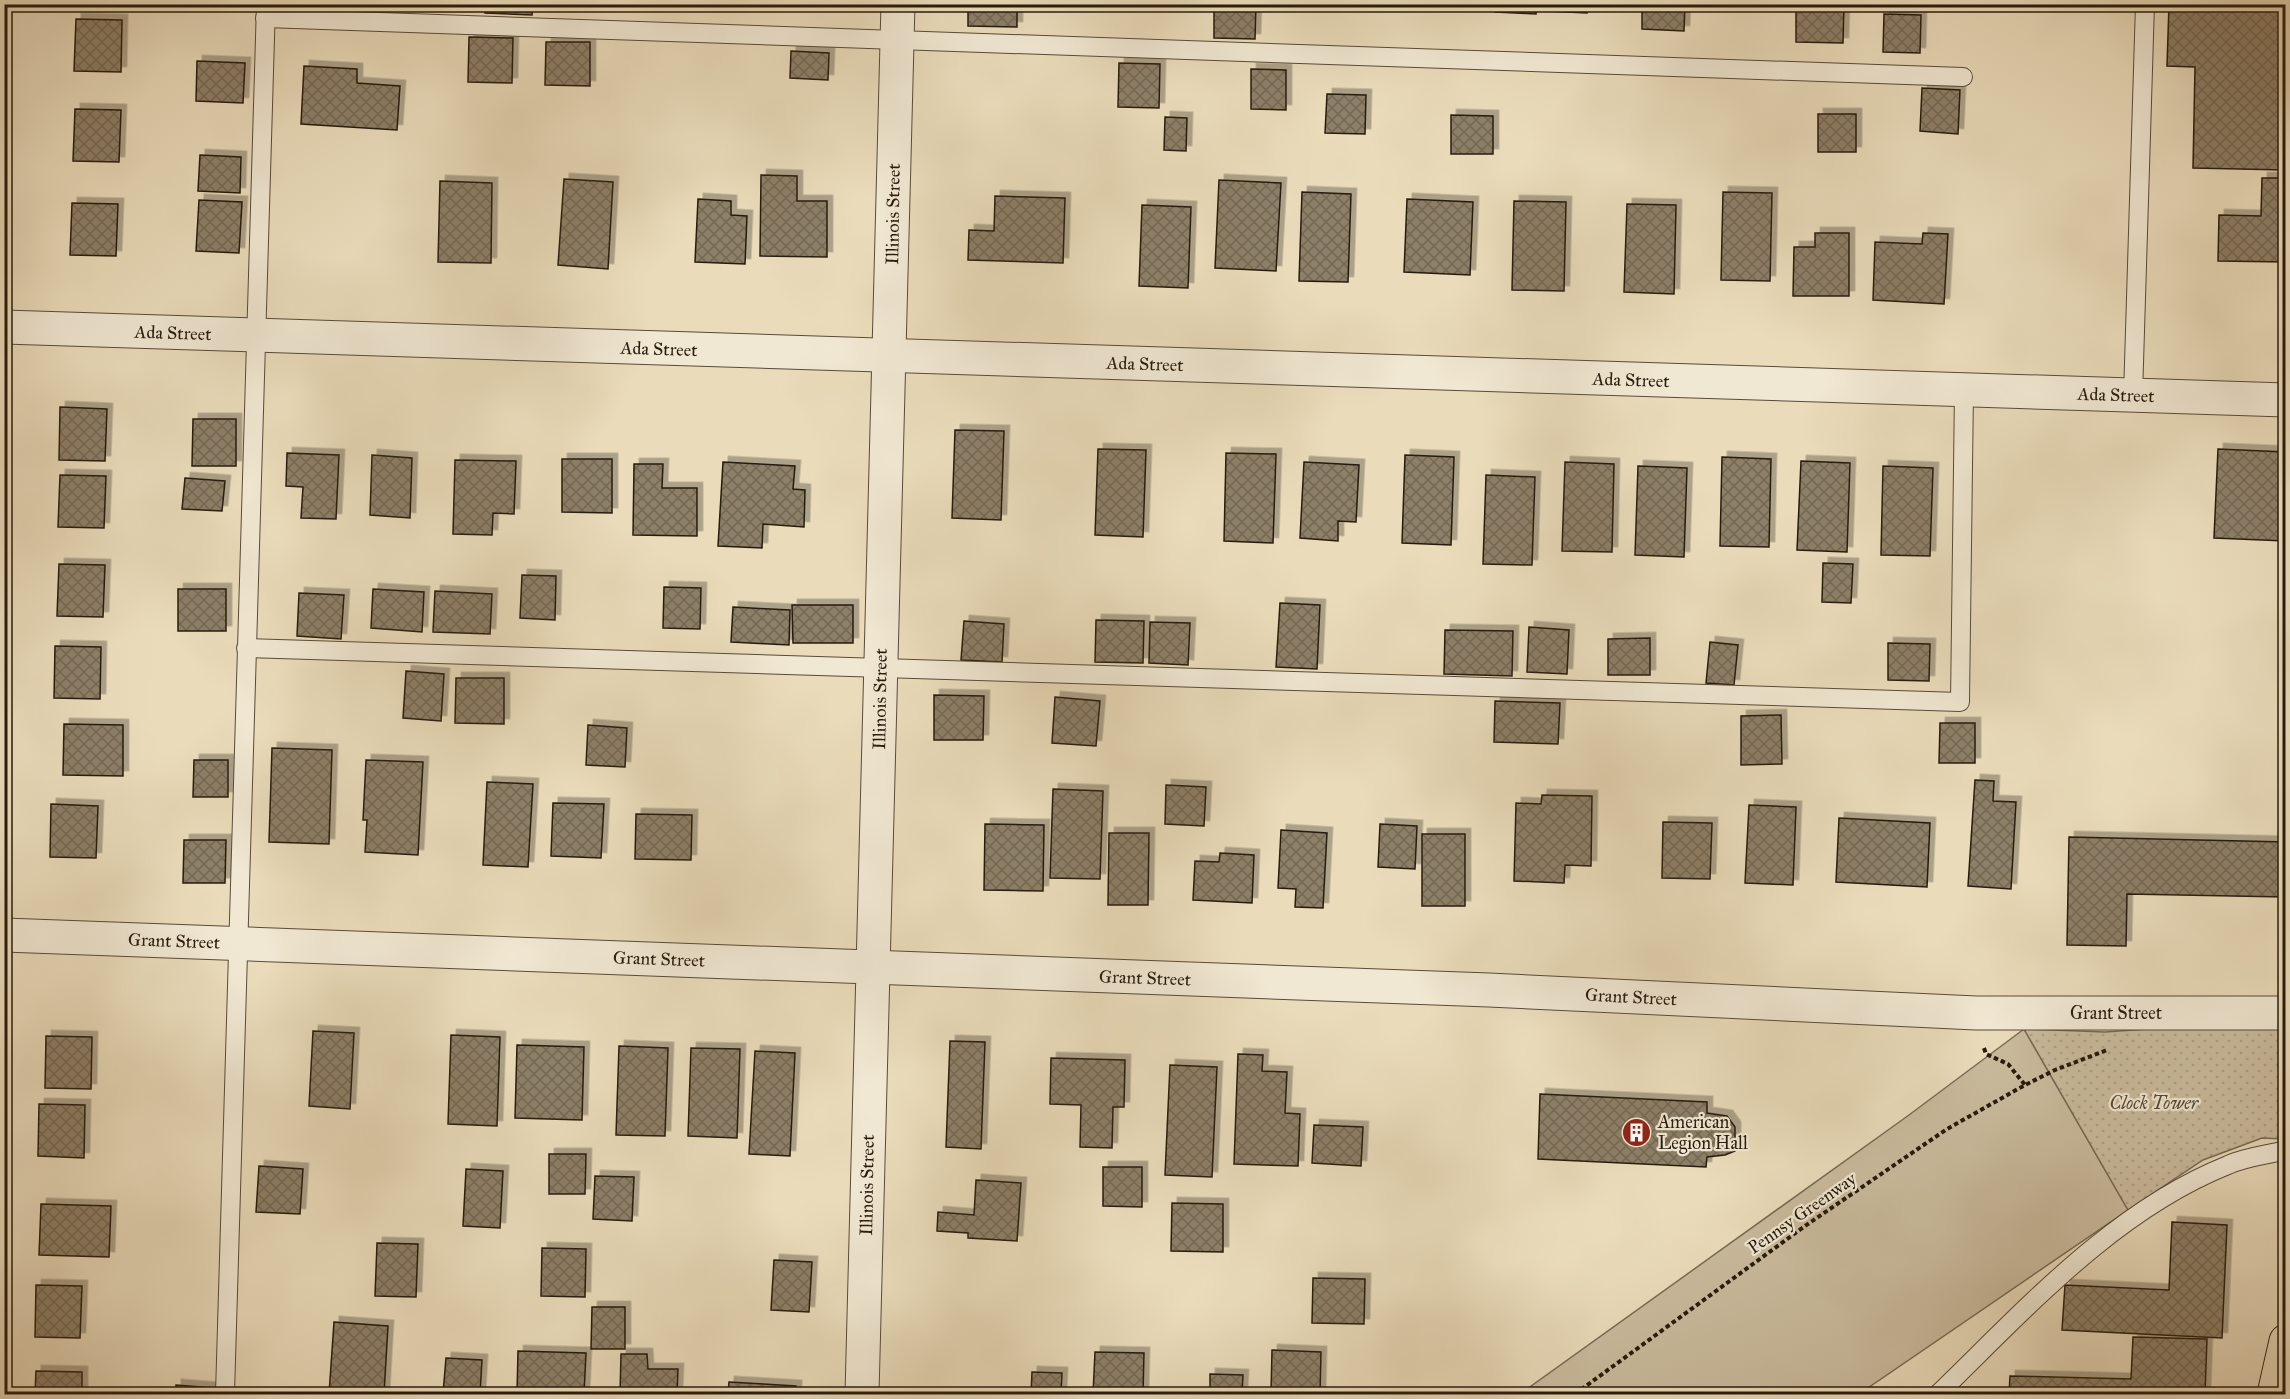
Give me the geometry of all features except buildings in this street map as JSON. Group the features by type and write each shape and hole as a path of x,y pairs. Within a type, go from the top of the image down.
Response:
{"main road":[{"path":"2274,1395 2286,1341"}],"street":[{"name":"Illinois Street","path":"862,1395 898,4"},
{"name":"Ada Street","path":"4,327 2286,400"},
{"name":"Grant Street","path":"4,935 1501,991 1976,1012 2286,1013"}],"lane":[{"path":"2133,396 2145,4"},
{"path":"225,1395 266,11 897,40 1964,78"},
{"path":"246,648 1960,702 1964,390"},
{"path":"1938,1395 2090,1251 2169,1192 2229,1164 2286,1150"}],"path":[{"path":"1976,1012 1986,1054 2008,1064 2025,1085"},
{"name":"Pennsy Greenway","path":"1575,1395 1815,1220 1947,1129 2055,1070"}],"green space":[{"name":"Clock Tower","path":"2247,1022 2278,1025 2285,1032 2284,1139 2262,1138 2203,1160 2128,1210 2024,1029 2105,1032"},
{"path":"2024,1029 2128,1210 1859,1394 1520,1394 1909,1115"}],"place":[{"name":"American Legion Hall","path":"1637,1132"}]}
